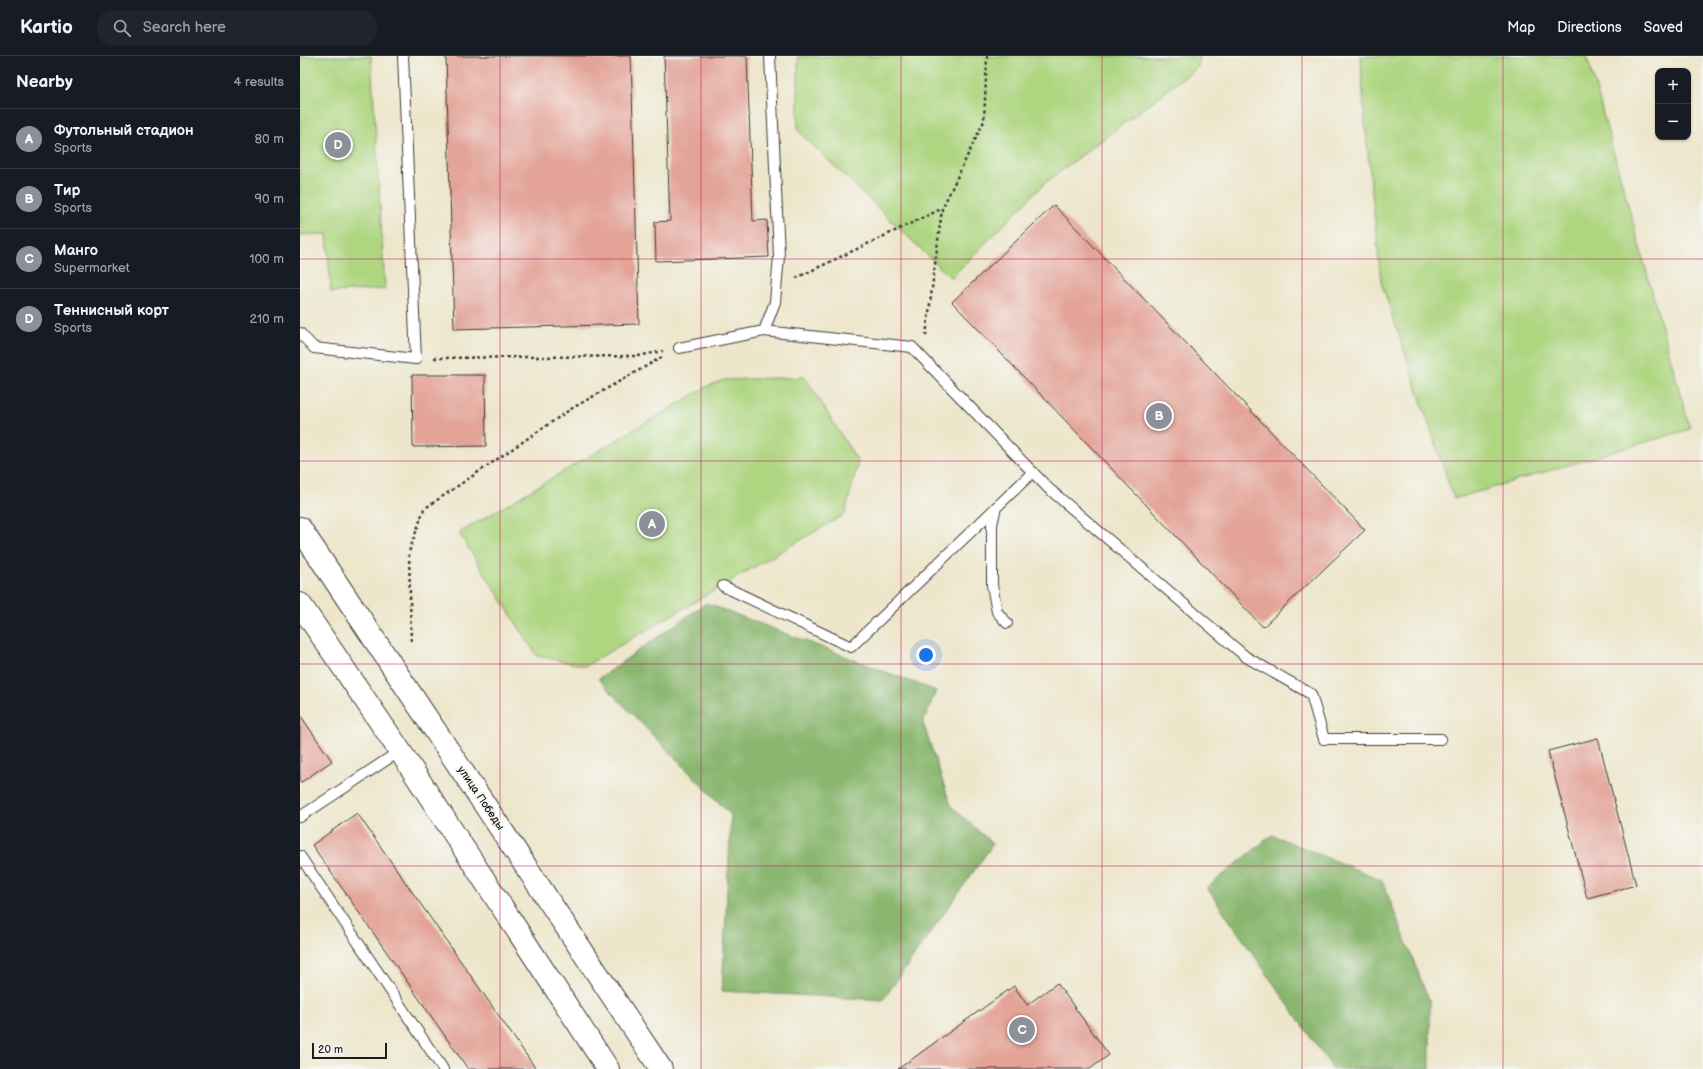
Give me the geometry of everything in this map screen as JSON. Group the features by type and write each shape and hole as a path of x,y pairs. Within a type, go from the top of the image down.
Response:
{"street":[{"name":"улица Победы","path":"300,528 661,1069"},
{"path":"300,604 400,751 608,1069"}],"lane":[{"path":"300,333 314,348 416,359 403,56"},
{"path":"764,331 775,302 779,256 770,56"},
{"path":"679,348 764,331 912,347 1048,488 1246,657 1311,694 1324,739 1441,739"},
{"path":"723,586 851,647 1033,472"},
{"path":"996,508 992,525 992,585 997,612 1007,623"},
{"path":"300,817 400,751"},
{"path":"300,856 443,1069"}],"path":[{"path":"924,359 942,209 984,121 986,56"},
{"path":"777,287 942,209"},
{"path":"416,359 638,356 679,348"},
{"path":"412,641 410,552 424,509 571,409 679,348"}],"green space":[{"path":"300,56 371,56 385,289 331,292 327,234 300,235"},
{"path":"798,56 1200,56 1198,67 1045,183 951,278 798,131"},
{"path":"1361,56 1587,56 1690,429 1454,499 1381,282 1364,113"},
{"path":"805,377 858,462 845,514 585,666 537,656 459,533 708,386 724,380"},
{"path":"706,603 936,691 923,723 951,806 993,844 883,1000 722,991 731,815 598,679"},
{"path":"1272,835 1382,880 1430,1003 1430,1069 1333,1069 1207,888"}],"building":[{"path":"446,56 631,56 639,324 454,329"},
{"path":"664,56 747,56 753,221 767,220 769,257 656,261 655,222 670,221"},
{"path":"1054,205 1365,530 1263,627 952,302"},
{"path":"412,375 485,375 486,446 413,447"},
{"path":"300,715 332,761 300,783"},
{"path":"1598,738 1636,885 1587,898 1548,751"},
{"path":"357,813 536,1069 468,1069 312,845"},
{"path":"1057,983 1109,1055 1090,1069 898,1069 1014,986 1027,1005"}],"place":[{"name":"Теннисный корт","path":"338,145"},
{"name":"Тир","path":"1159,416"},
{"name":"Футольный стадион","path":"652,524"},
{"name":"Манго","path":"1022,1030"}]}
